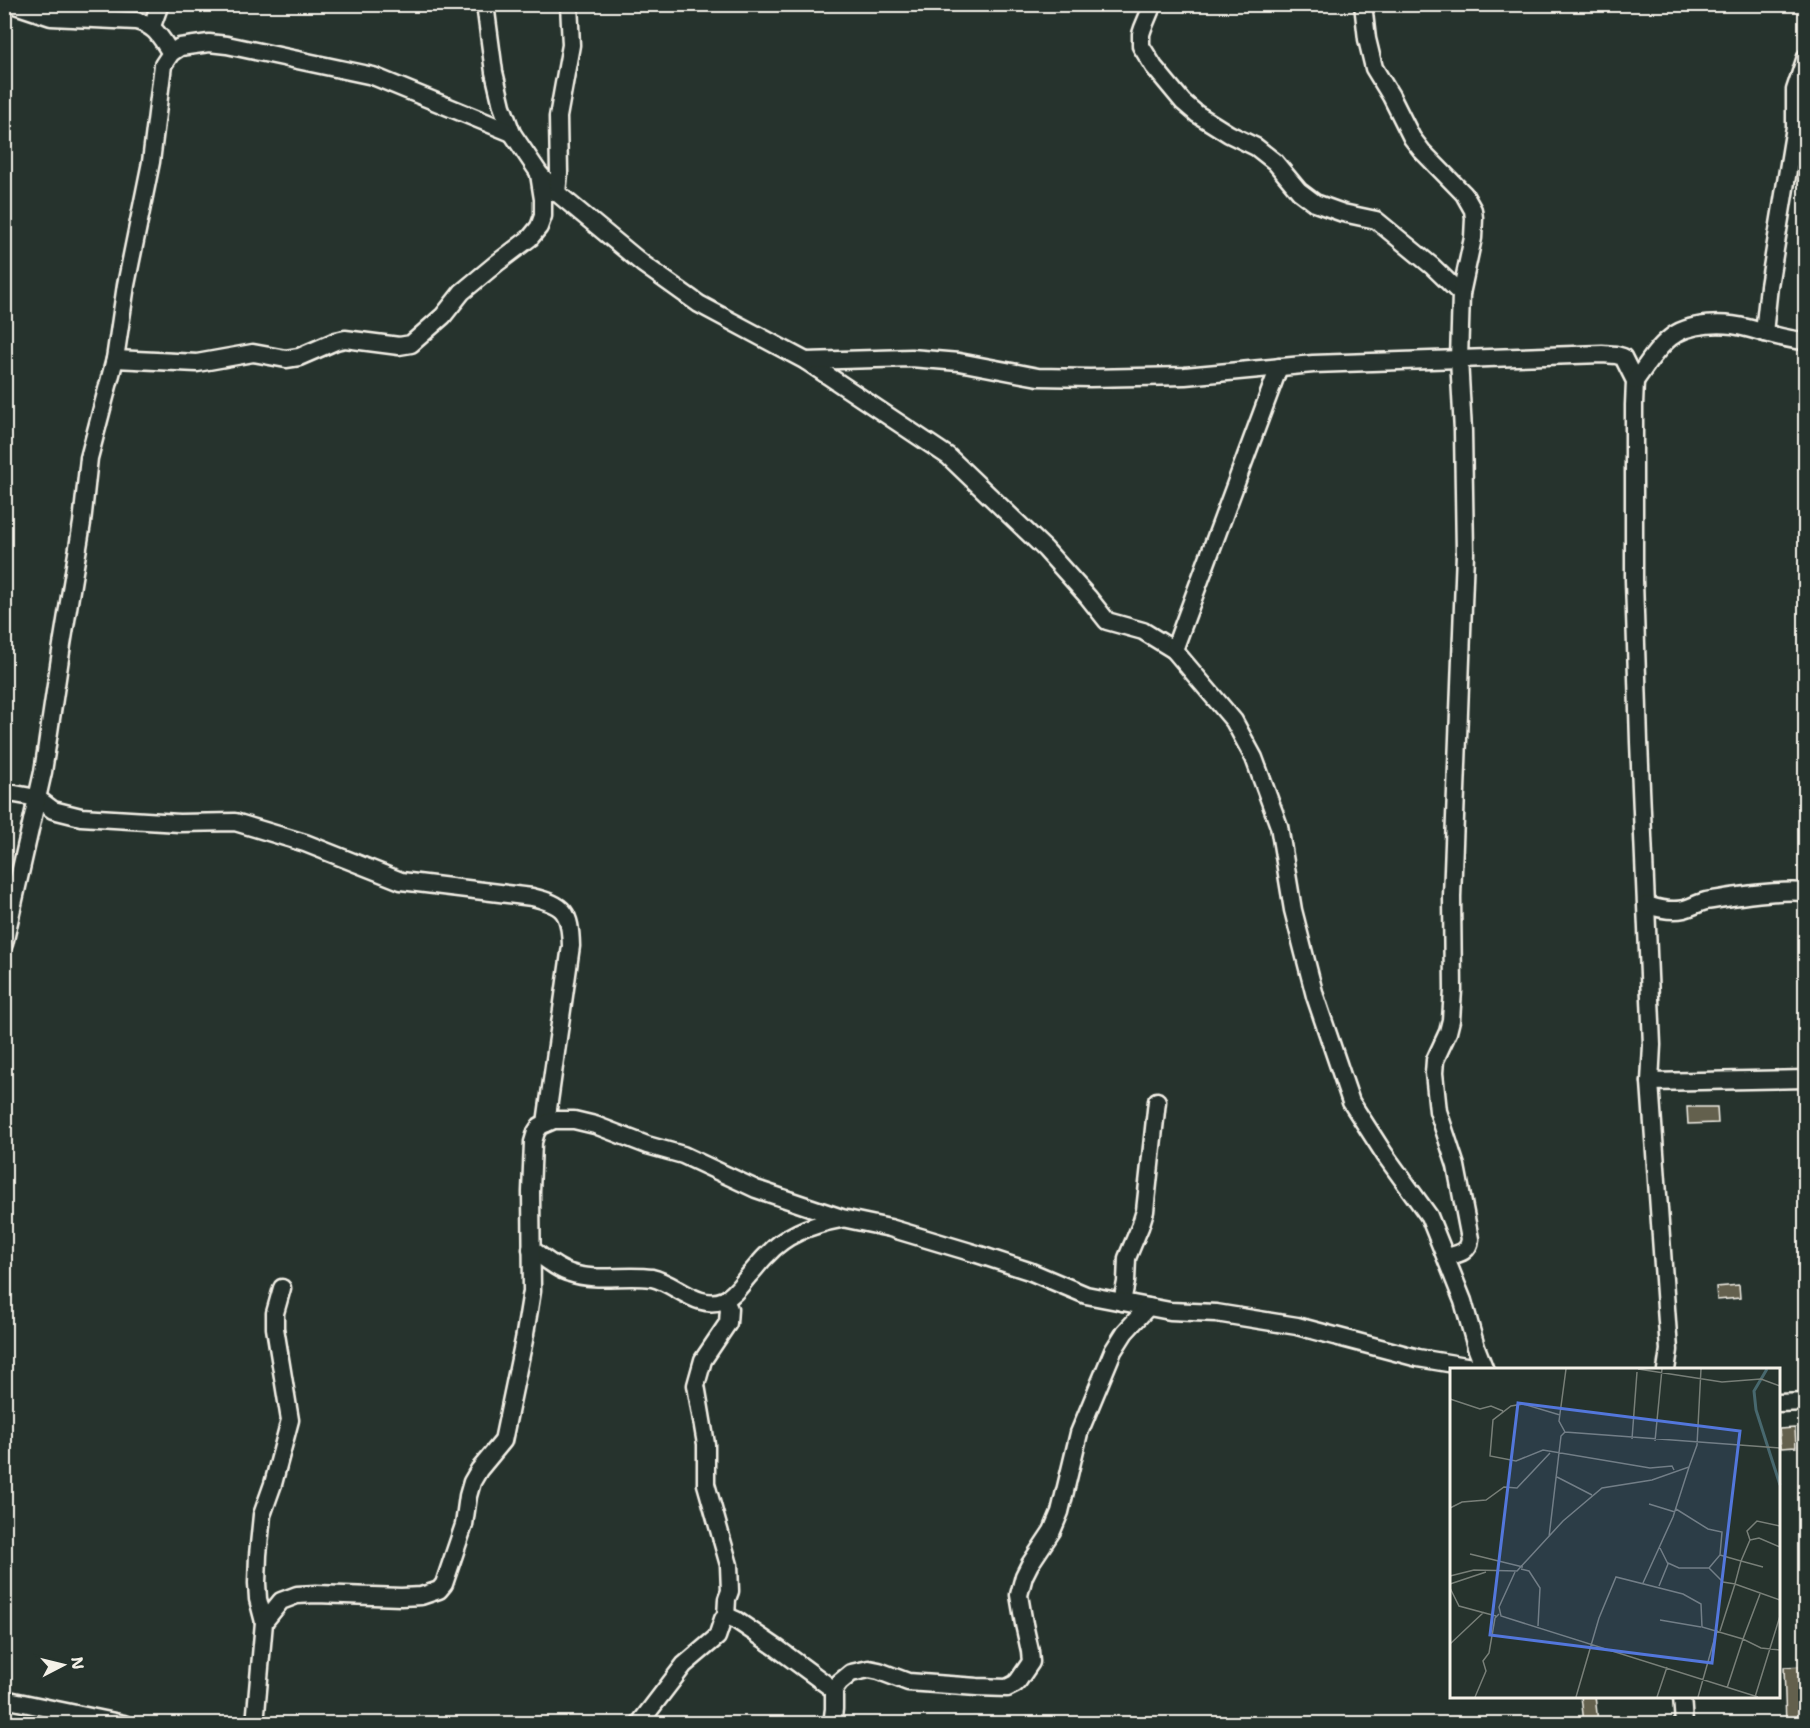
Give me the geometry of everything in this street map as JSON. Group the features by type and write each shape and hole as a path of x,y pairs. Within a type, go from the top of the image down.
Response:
{"street":[{"path":"12,4 51,17 136,21 152,26 171,53"},
{"path":"152,26 160,4"},
{"path":"485,4 494,72 502,106 512,133 521,149 557,193 643,264 699,304 807,361 948,456 1045,549 1107,621 1143,631 1174,650 1234,720 1254,758 1279,826 1293,910 1312,985 1351,1101 1385,1155 1429,1216 1463,1301 1485,1368"},
{"path":"557,193 558,117 571,45 568,4"},
{"path":"1153,4 1141,34 1141,46 1183,102 1221,129 1256,147 1275,162 1299,191 1315,203 1343,213 1376,220 1432,266 1461,294"},
{"path":"1363,4 1367,39 1374,68 1391,96 1401,119 1422,151 1464,194 1473,210 1473,238 1461,294 1459,359 1463,421 1465,553 1452,897 1453,990 1451,1020 1435,1060 1434,1073 1438,1111 1456,1166 1470,1245 1466,1250 1446,1257"},
{"path":"4,944 43,772 82,523 89,458 115,359 126,285 151,162 163,65 171,53 180,47 210,43 374,76 512,133"},
{"path":"1764,333 1769,286 1795,127 1795,90 1806,57"},
{"path":"115,359 197,363 253,353 286,359 299,357 345,339 399,346 411,344 443,316 462,292 530,238 539,227 543,216 543,199 539,173"},
{"path":"1635,381 1669,338 1686,330 1708,325 1745,327 1789,340 1806,342"},
{"path":"807,361 911,358 959,362 1038,377 1090,378 1185,376 1314,363 1616,354 1623,357 1635,381 1634,580 1652,1046 1650,1082 1669,1350 1666,1368"},
{"path":"1174,650 1279,367"},
{"path":"4,792 37,798 53,810 81,817 179,823 236,822 305,843 401,881 550,901 563,910 568,918 571,946 546,1123"},
{"path":"1647,904 1660,909 1673,910 1685,909 1700,902 1728,898 1806,892"},
{"path":"1650,1082 1806,1079"},
{"path":"1122,1302 1127,1258 1145,1211 1157,1101"},
{"path":"264,1622 281,1601 297,1595 336,1593 421,1596 439,1590 444,1584 464,1525 472,1482 503,1441 532,1291 533,1142 540,1126 554,1120 574,1120 595,1125 647,1145 683,1155 756,1189 842,1218 890,1228 1029,1271 1086,1294 1170,1311 1215,1313 1297,1326 1418,1358 1479,1368"},
{"path":"531,1249 566,1272 579,1276 651,1278 710,1303 725,1300 732,1295 769,1252 780,1243 819,1223 842,1218"},
{"path":"255,1724 264,1622 258,1599 258,1556 262,1515 290,1420 275,1328 275,1313 282,1288"},
{"path":"639,1724 684,1665 717,1637 723,1619 726,1617 730,1571 706,1484 706,1444 696,1390 696,1381 703,1360 728,1323 729,1314 725,1300"},
{"path":"832,1724 834,1690 851,1673 869,1669 908,1682 977,1687 1007,1688 1018,1681 1031,1662 1019,1595 1024,1576 1056,1522 1079,1433 1113,1351 1125,1332 1148,1306"},
{"path":"1780,1403 1806,1402"},
{"path":"726,1617 736,1620 834,1690"},
{"path":"1682,1698 1684,1724"},
{"path":"4,1699 124,1724"}],"building":[{"path":"1687,1107 1717,1107 1718,1123 1688,1124"},
{"path":"1739,1285 1740,1298 1717,1300 1716,1287"},
{"path":"1795,1428 1796,1447 1781,1448 1780,1429"},
{"path":"1806,1666 1806,1684 1801,1684 1803,1724 1786,1724 1784,1667"},
{"path":"1581,1698 1595,1698 1598,1722 1584,1723"}]}
